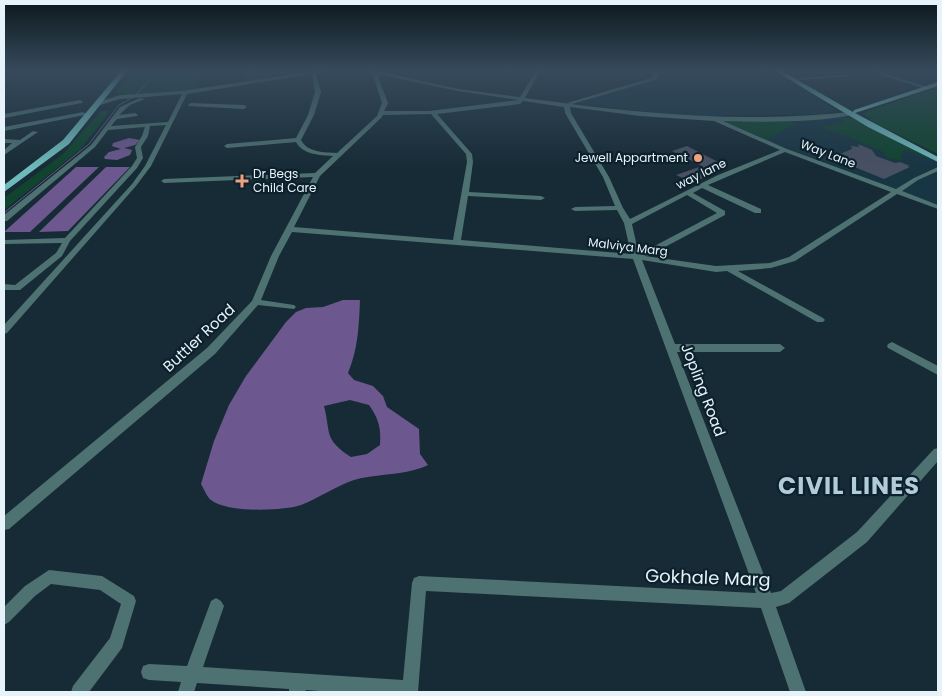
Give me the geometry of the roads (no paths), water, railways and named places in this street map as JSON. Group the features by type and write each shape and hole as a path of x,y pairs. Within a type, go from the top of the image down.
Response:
{"main road":[{"path":"4,183 59,141 91,103"},
{"path":"837,103 852,112 879,103"},
{"path":"838,103 871,125 938,158"},
{"path":"4,189 66,142 97,104"}],"street":[{"path":"4,116 71,103"},
{"path":"4,219 93,146 116,116 129,103"},
{"path":"4,331 134,186 148,166 180,103"},
{"path":"298,140 311,115 315,103"},
{"path":"385,103 381,113 434,113 508,103"},
{"path":"555,103 657,116 713,118 810,118 852,112"},
{"path":"569,105 574,103"},
{"path":"191,105 244,107"},
{"name":"Jopling Road","path":"569,105 568,113 606,177 619,208 628,222 636,256 798,692"},
{"path":"32,124 42,108"},
{"name":"Buttler Road","path":"4,524 211,351 256,302 275,256 317,174 369,127 381,113"},
{"path":"434,113 469,154 470,162 457,242"},
{"path":"4,126 13,114"},
{"path":"4,126 22,126 81,115"},
{"path":"116,116 134,115"},
{"name":"Way Lane","path":"713,118 785,150 938,207"},
{"path":"107,128 171,123"},
{"path":"4,288 17,288 59,254 67,240 135,166 140,158 138,147 146,136 148,125"},
{"path":"4,136 22,126"},
{"path":"4,141 21,142 35,132"},
{"path":"227,146 298,140"},
{"path":"298,140 303,148 308,151 339,155"},
{"path":"4,153 17,142"},
{"name":"way lane","path":"628,222 704,186 720,176 785,150"},
{"name":"Malviya Marg","path":"289,229 636,256 680,265 728,269 771,265 792,259 916,179 938,169"},
{"path":"164,181 317,174"},
{"path":"704,186 758,211 750,215"},
{"path":"636,256 647,253 722,213 688,193"},
{"path":"465,194 541,198"},
{"path":"575,209 619,208"},
{"path":"4,242 67,240"},
{"path":"728,269 820,320"},
{"path":"256,302 291,307"},
{"path":"892,346 938,371"},
{"path":"671,348 780,348"},
{"name":"Gokhale Marg","path":"410,691 419,583 766,602 784,598 862,537 938,453"},
{"path":"4,617 30,591 49,577 102,583 129,601 116,642 79,692"},
{"path":"186,692 216,606"},
{"path":"149,672 299,687 410,691"}],"waterway":[{"path":"4,213 89,144 122,103"}],"place":[{"name":"Jewell Appartment","path":"698,158"},
{"name":"Dr Begs Child Care","path":"242,181"}],"district":[{"name":"CIVIL LINES","path":"849,486"}]}
